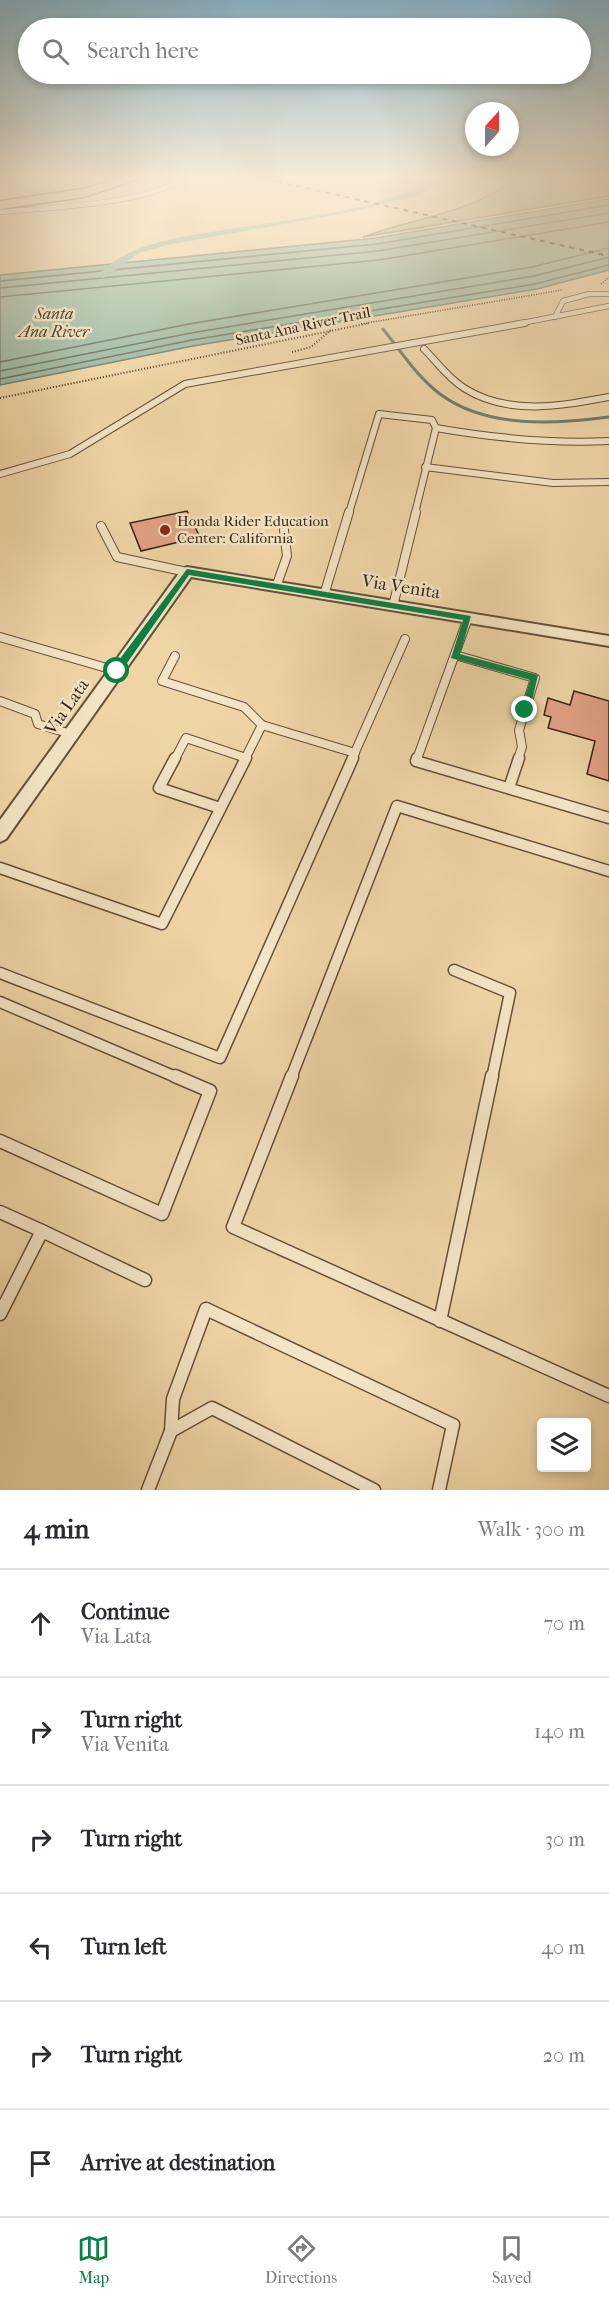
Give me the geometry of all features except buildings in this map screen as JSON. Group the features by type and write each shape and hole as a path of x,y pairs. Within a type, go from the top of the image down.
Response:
{"street":[{"name":"Via Venita","path":"187,572 609,641"},
{"name":"Via Lata","path":"0,834 8,810 71,735 187,572"}],"lane":[{"path":"555,317 563,301 589,294 609,294"},
{"path":"0,474 70,454 185,384 609,306"},
{"path":"424,349 463,388 504,403 559,406 609,397"},
{"path":"324,594 379,414 432,420 436,428 393,606"},
{"path":"436,428 543,443 609,441"},
{"path":"425,467 553,483 609,482"},
{"path":"101,526 117,557 187,572"},
{"path":"276,586 287,556 284,530"},
{"path":"468,618 416,761 609,818"},
{"path":"0,637 117,671"},
{"path":"0,973 220,1058 405,639"},
{"path":"455,655 535,678 519,730 522,747 509,788"},
{"path":"175,656 162,681 244,707 262,725 355,753"},
{"path":"0,701 35,714 38,724 71,735"},
{"path":"0,868 162,924 262,725"},
{"path":"220,808 159,788 186,738 246,758"},
{"path":"609,871 397,806 233,1227 609,1396"},
{"path":"440,1321 510,993 454,970"},
{"path":"0,1002 210,1091 162,1214 0,1141"},
{"path":"0,1212 146,1280"},
{"path":"0,1314 42,1231"},
{"path":"148,1490 171,1431 172,1399 206,1309 453,1425 439,1490"},
{"path":"171,1431 212,1408 374,1490"}],"path":[{"path":"598,286 609,277"},
{"name":"Santa Ana River Trail","path":"0,398 332,329 569,289"}],"water":[{"name":"Santa Ana River","path":"289,247 609,247 609,270 537,289 193,346 0,385 0,275"}],"waterway":[{"path":"101,276 136,251 153,247"},
{"path":"383,329 432,387 459,405 479,413 500,419 544,422 609,417"}],"railway":[{"path":"567,247 609,256"}],"place":[{"name":"Honda Rider Education Center: California","path":"165,530"}],"route":[{"path":"117,671 187,572 468,618 455,655 535,678 525,710"}]}
